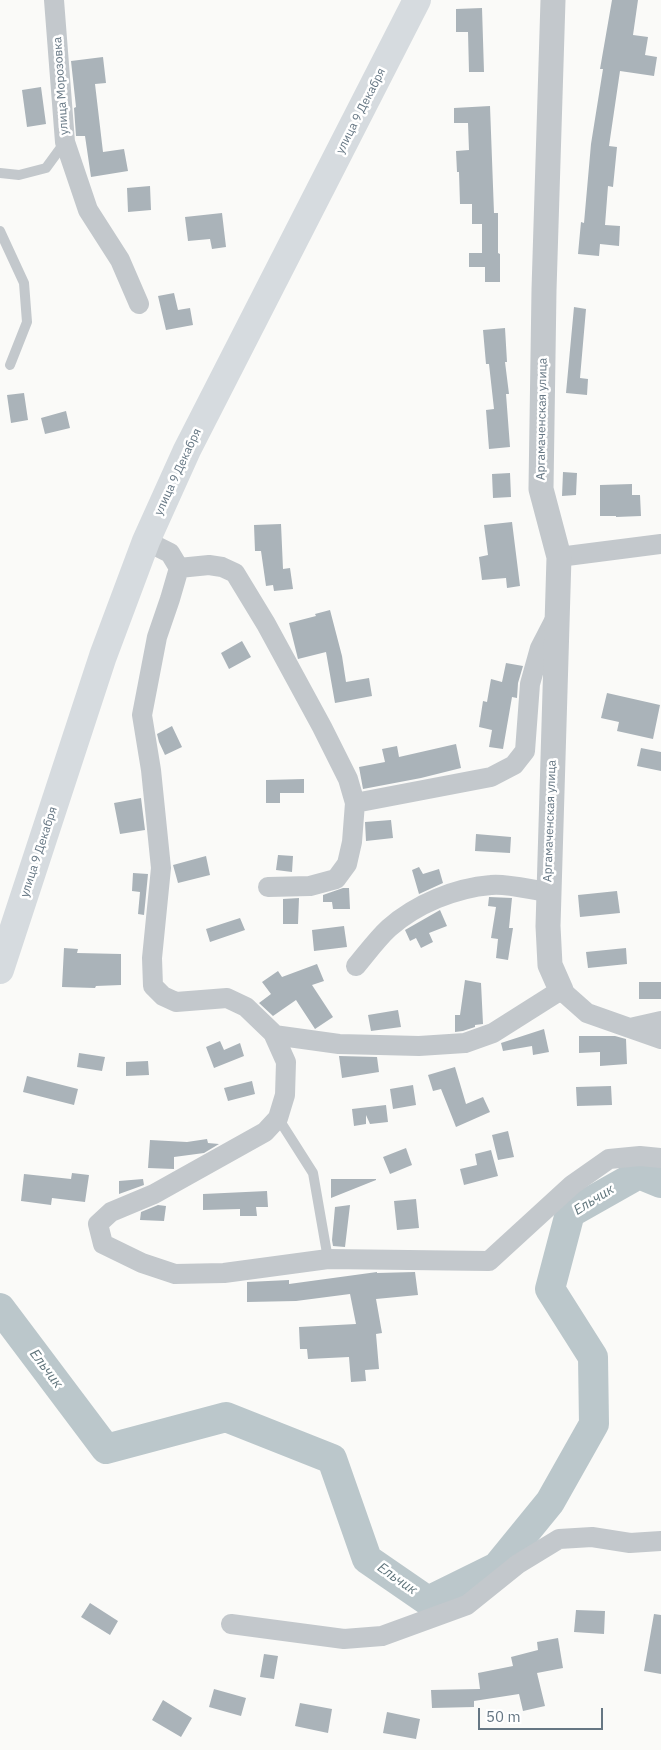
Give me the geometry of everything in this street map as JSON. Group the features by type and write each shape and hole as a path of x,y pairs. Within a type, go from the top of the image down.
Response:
{"main road":[{"name":"улица 9 Декабря","path":"0,970 102,656 146,541 187,450 417,0"}],"street":[{"name":"улица Морозовка","path":"54,0 65,142 88,210 120,260 139,304"},
{"path":"543,0 553,12"},
{"name":"Аргамаченская улица","path":"553,12 544,290 541,489 559,557 548,892 550,965 561,990"},
{"path":"146,541 170,553 179,568 157,637 142,716 151,770 161,868 152,958 153,986 163,996 176,1002 227,998 246,1007 274,1035 286,1062 285,1095 278,1118 265,1132 154,1194 111,1212 98,1224 103,1244 142,1263 175,1274 224,1273 328,1258 489,1261 572,1185 609,1159 640,1156 661,1158"},
{"path":"559,557 661,544"},
{"path":"179,568 209,565 222,567 235,573 266,624 322,728 348,780 355,803 348,864 336,879 310,886 268,887"},
{"path":"355,803 491,777 514,766 525,751 532,675 540,648 557,616"},
{"path":"356,966 388,928 407,914 433,900 461,890 492,884 548,892"},
{"path":"274,1035 339,1044 419,1046 465,1043 493,1033 561,990 587,1013 661,1039"},
{"path":"630,1028 661,1020"},
{"path":"230,1624 344,1639 382,1636 467,1605 518,1564 560,1539 592,1537 630,1543 661,1541"}],"lane":[{"path":"0,173 19,175 46,168 65,142"},
{"path":"0,232 24,283 27,322 10,365"},
{"path":"278,1118 313,1174 328,1258"}],"building":[{"path":"612,0 638,0 633,35 648,37 645,55 657,57 654,76 620,71 609,146 617,147 613,187 608,186 605,225 620,226 619,246 600,244 599,256 578,254 581,222 584,223 591,144 603,69 600,69"},
{"path":"482,8 484,72 469,72 468,32 456,32 456,9"},
{"path":"103,57 106,83 95,84 103,152 124,149 128,171 91,177 85,136 76,136 74,108 76,107 71,61"},
{"path":"41,87 46,124 27,127 22,90"},
{"path":"490,106 494,213 498,213 500,282 485,282 485,267 469,267 469,253 482,253 482,224 472,224 472,204 460,204 456,151 469,150 468,123 454,123 454,108"},
{"path":"150,186 151,210 128,212 127,188"},
{"path":"222,213 226,247 212,249 210,239 188,241 185,217"},
{"path":"174,293 178,310 190,308 193,325 166,330 158,296"},
{"path":"574,307 586,309 580,378 588,379 587,395 566,393"},
{"path":"505,328 507,362 505,362 509,394 506,394 510,447 489,449 486,410 494,409 489,364 486,364 483,330"},
{"path":"24,393 28,420 11,423 7,395"},
{"path":"66,411 70,428 45,434 41,418"},
{"path":"563,472 577,473 576,495 562,496"},
{"path":"510,473 511,497 493,498 492,474"},
{"path":"632,484 632,495 640,495 641,516 600,516 600,485"},
{"path":"512,522 520,586 507,588 506,578 482,580 479,557 488,555 484,525"},
{"path":"281,524 283,569 290,568 293,589 274,591 273,585 266,586 261,551 255,551 254,525"},
{"path":"330,610 342,656 346,682 369,678 372,696 335,703 326,652 298,659 289,623"},
{"path":"242,641 251,657 229,669 221,653"},
{"path":"506,663 523,666 518,683 517,698 512,697 503,749 489,747 492,730 479,727 483,701 487,702 491,679 502,682"},
{"path":"607,693 660,705 653,739 617,731 619,722 601,718"},
{"path":"172,726 182,747 165,755 157,734"},
{"path":"456,744 461,768 363,789 359,767 385,762 382,749 397,746 399,757"},
{"path":"641,748 661,752 661,771 637,766"},
{"path":"304,779 304,793 280,793 280,803 266,803 266,780"},
{"path":"141,798 145,830 120,834 114,803"},
{"path":"391,820 393,838 366,841 365,822"},
{"path":"476,834 511,837 510,853 475,851"},
{"path":"278,855 293,856 292,872 276,870"},
{"path":"206,856 210,875 178,883 173,865"},
{"path":"419,867 423,874 439,869 443,883 419,894 412,870"},
{"path":"133,873 148,874 144,915 138,914 140,892 132,891"},
{"path":"343,888 349,888 350,909 333,909 332,902 323,902 323,895"},
{"path":"617,891 620,913 580,917 578,895"},
{"path":"489,897 512,898 509,928 513,928 508,960 496,958 498,939 491,938 496,907 488,906"},
{"path":"299,898 298,924 283,924 283,899"},
{"path":"440,910 447,926 429,933 433,942 421,948 416,938 410,941 405,930"},
{"path":"240,918 245,930 210,942 206,929"},
{"path":"344,926 347,947 314,951 312,930"},
{"path":"64,948 78,949 77,953 121,954 121,985 96,986 95,988 62,987"},
{"path":"626,948 627,964 588,968 586,952"},
{"path":"317,964 324,981 312,985 333,1017 315,1029 296,1000 273,1016 259,1003 271,994 262,982 278,971 282,977"},
{"path":"465,980 481,983 483,1024 455,1032 455,1015 460,1015"},
{"path":"639,982 661,982 661,999 639,999"},
{"path":"398,1010 401,1027 371,1031 368,1015"},
{"path":"544,1029 549,1052 533,1055 532,1046 503,1051 501,1043"},
{"path":"579,1036 615,1036 626,1039 627,1064 600,1066 600,1052 579,1053"},
{"path":"220,1041 224,1050 240,1043 244,1056 214,1068 206,1047"},
{"path":"79,1053 105,1057 102,1071 77,1067"},
{"path":"339,1056 377,1057 379,1072 342,1078"},
{"path":"148,1061 149,1075 126,1076 126,1062"},
{"path":"455,1067 466,1104 483,1097 490,1112 456,1127 441,1089 433,1091 428,1075"},
{"path":"27,1076 78,1089 74,1105 23,1092"},
{"path":"252,1081 255,1094 228,1101 224,1088"},
{"path":"413,1085 416,1105 393,1109 390,1089"},
{"path":"611,1086 612,1105 577,1106 576,1087"},
{"path":"386,1105 388,1122 370,1124 366,1115 366,1124 354,1126 352,1109"},
{"path":"508,1131 514,1157 498,1160 492,1135"},
{"path":"207,1139 208,1143 219,1144 204,1153 174,1157 174,1169 148,1168 150,1140 187,1142"},
{"path":"406,1148 412,1165 390,1174 383,1157"},
{"path":"491,1150 498,1176 464,1185 460,1169 477,1165 475,1154"},
{"path":"72,1173 89,1175 85,1202 52,1198 51,1205 21,1201 24,1174 71,1179"},
{"path":"143,1179 144,1185 119,1194 119,1181"},
{"path":"331,1179 376,1179 376,1180 331,1198"},
{"path":"267,1191 268,1207 256,1207 257,1216 240,1216 240,1209 203,1210 203,1194"},
{"path":"416,1199 419,1228 397,1230 394,1201"},
{"path":"158,1205 166,1206 164,1221 140,1220 141,1212"},
{"path":"350,1205 345,1247 333,1246 335,1207"},
{"path":"377,1272 415,1272 418,1295 376,1299 382,1333 376,1334 379,1369 365,1370 366,1381 351,1382 349,1357 308,1359 307,1349 300,1349 299,1327 356,1324 350,1294 296,1301 247,1302 247,1282 289,1280 289,1284"},
{"path":"90,1603 118,1621 110,1635 81,1617"},
{"path":"576,1610 605,1611 604,1634 574,1632"},
{"path":"654,1614 661,1615 661,1674 644,1671"},
{"path":"558,1638 563,1668 537,1673 545,1706 523,1711 519,1694 474,1701 474,1707 432,1708 431,1690 480,1689 478,1673 513,1666 511,1657 538,1650 537,1642"},
{"path":"264,1654 278,1656 274,1679 260,1677"},
{"path":"214,1689 246,1698 241,1716 209,1707"},
{"path":"163,1700 192,1718 181,1737 152,1720"},
{"path":"300,1703 332,1709 328,1733 295,1726"},
{"path":"387,1712 420,1719 416,1739 383,1733"}],"waterway":[{"name":"Ельчик","path":"0,1308 106,1449 226,1417 332,1459 367,1559 428,1601 497,1567 550,1502 594,1424 593,1357 550,1289 570,1213 639,1174 661,1183"}]}
